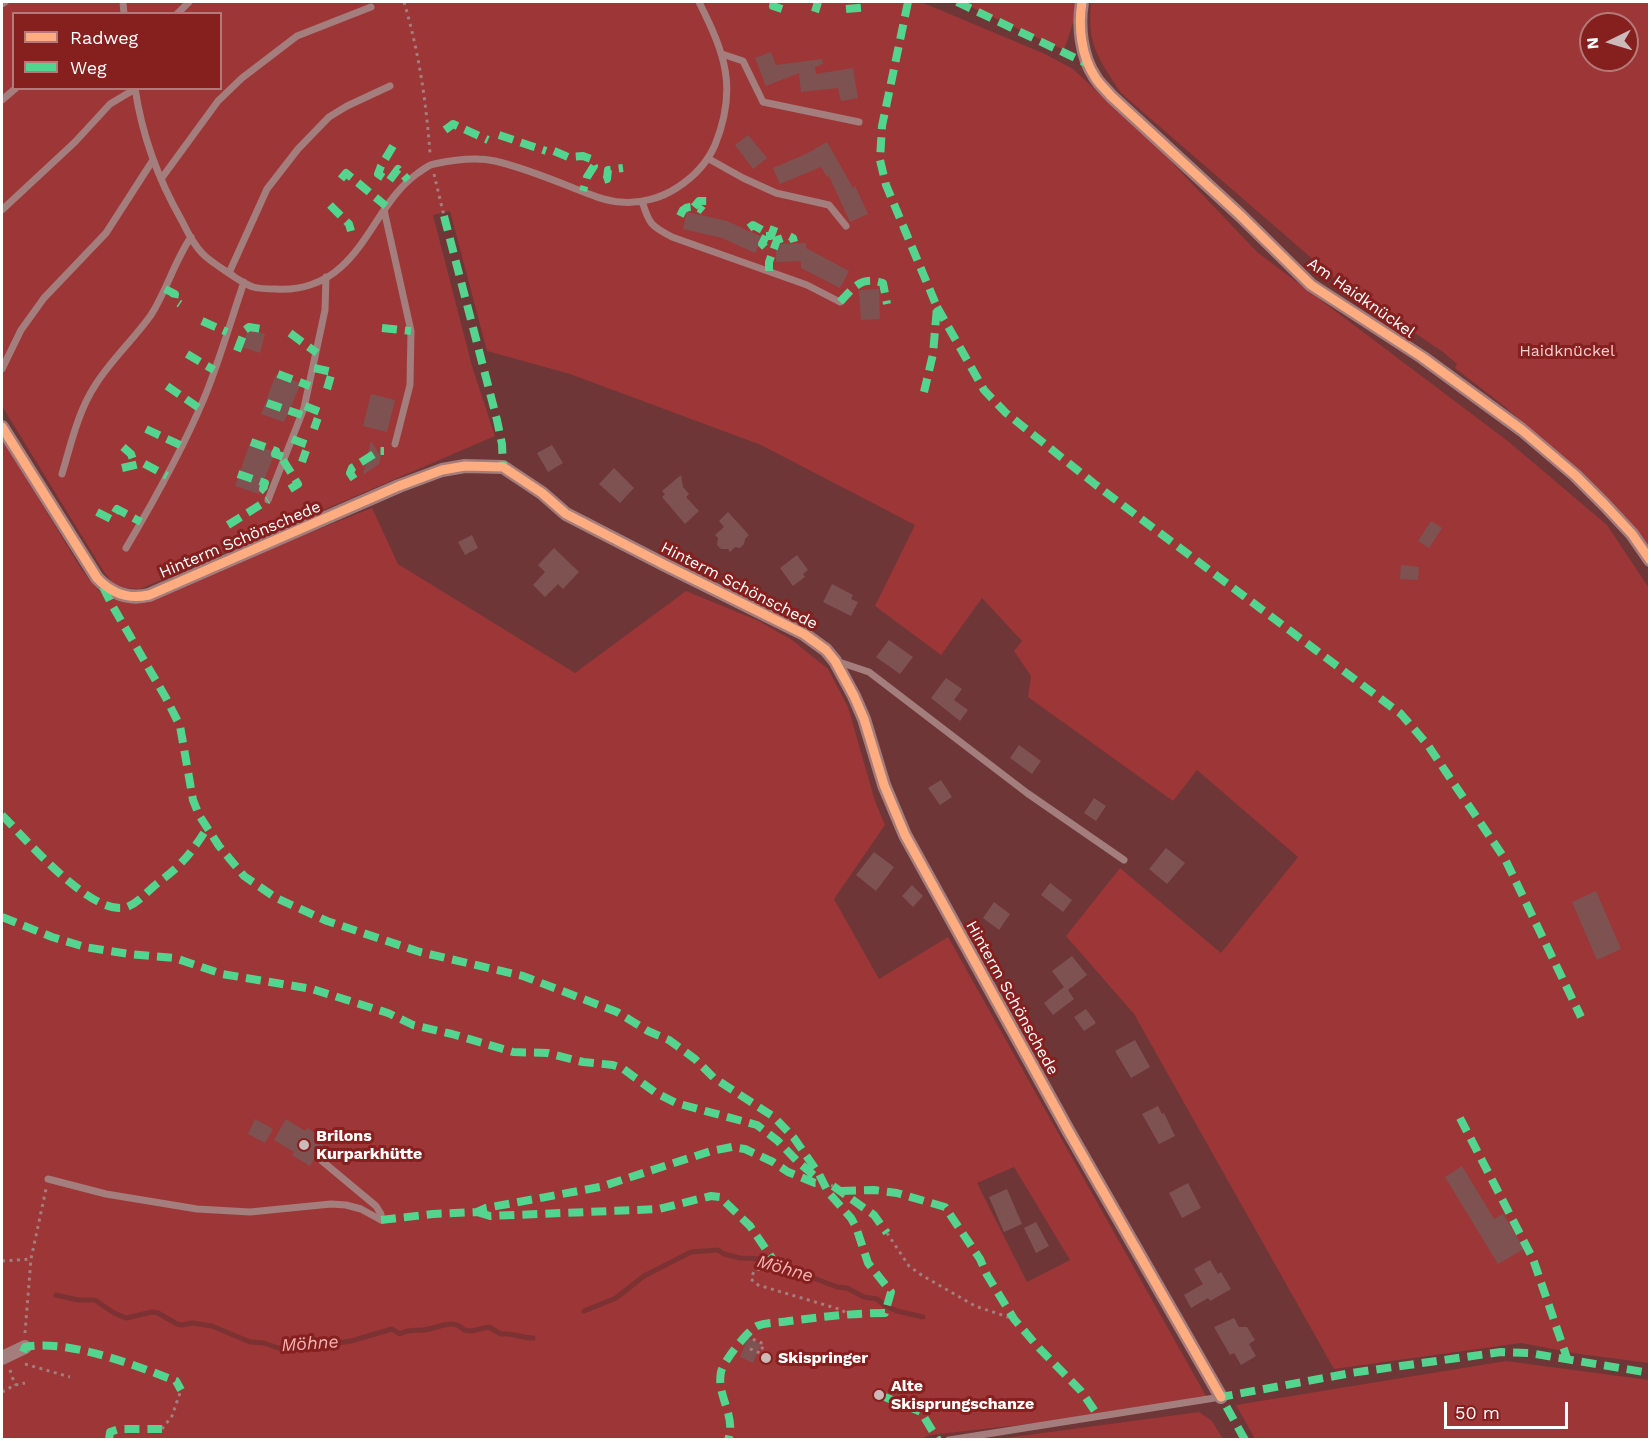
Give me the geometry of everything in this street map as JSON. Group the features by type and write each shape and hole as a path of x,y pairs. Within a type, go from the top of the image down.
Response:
{"street":[{"name":"Am Haidknückel","path":"1082,2 1080,29 1088,64 1095,78 1111,96 1240,215 1311,285 1422,357 1522,430 1575,475 1632,534 1650,560"},
{"name":"Hinterm Schönschede","path":"2,427 97,578 122,595 140,597 149,595 399,486 442,470 465,466 503,467 542,493 566,514 804,634 826,650 835,661 864,719 884,785 905,835 1069,1132 1221,1397"},
{"path":"7,1362 25,1347"}],"lane":[{"path":"135,90 153,160 191,237 204,255 253,287 297,290 341,268 369,234 393,196 408,180 431,164 468,160 494,161 543,176 597,197 620,202 642,201 669,193 690,179 709,159 720,132 728,100 728,81 722,54 699,2"},
{"path":"161,179 218,101 242,78 297,36 371,7"},
{"path":"722,54 742,61 764,102 859,122"},
{"path":"229,273 267,189 298,149 329,117 390,86"},
{"path":"2,100 14,90"},
{"path":"2,210 16,194 68,149 110,104 133,90"},
{"path":"709,159 776,193 829,205 846,226"},
{"path":"2,369 21,330 44,298 106,233 153,160"},
{"path":"642,201 648,220 656,229 672,237 807,285 840,302"},
{"path":"384,210 411,331 410,385 395,444"},
{"path":"62,474 78,418 96,384 150,316 164,293 179,255 191,237"},
{"path":"268,500 304,408 325,310 326,277"},
{"path":"126,548 157,496 188,435 206,394 244,282"},
{"name":"Hinterm Schönschede","path":"835,661 869,672 1027,793 1124,860"},
{"path":"48,1179 106,1194 197,1209 250,1212 331,1204 346,1205 360,1209 381,1221 381,1214 376,1206 322,1161"},
{"path":"949,1440 1221,1397"}],"path":[{"path":"404,2 416,40 426,99 431,164 444,216"},
{"path":"25,1347 25,1315 31,1258 48,1179"},
{"path":"824,1183 833,1186"},
{"path":"887,1233 909,1266 923,1276 975,1306 1014,1319"},
{"path":"2,1261 31,1258"},
{"path":"760,1269 754,1271 751,1279 758,1285 842,1310 847,1314"},
{"path":"746,1336 764,1344 760,1353 748,1348"},
{"path":"18,1361 70,1377"},
{"path":"7,1362 15,1385"},
{"path":"2,1392 25,1383"},
{"path":"162,1429 172,1416 181,1390"}],"green space":[{"path":"2,2 921,2 1045,54 1073,69 1161,151 1257,252 1509,442 1607,525 1649,588 1649,1363 1579,1354 1521,1343 1334,1369 1134,1014 1066,936 1120,868 1221,953 1298,857 1197,770 1173,801 1028,697 1031,676 1014,651 1022,641 982,598 941,655 875,606 915,525 761,445 570,374 487,351 450,211 433,215 472,366 495,436 140,589 116,587 104,572 2,406"},
{"path":"960,2 1080,2 1064,50"},
{"name":"Haidknückel","path":"1091,2 1649,2 1649,547 1589,479 1504,406 1455,368 1457,364 1443,352 1339,282 1121,93 1100,60 1091,29"},
{"path":"2,439 82,570 98,590 121,601 148,602 266,550 372,508 398,564 575,673 686,591 759,621 792,640 828,669 848,707 875,801 885,825 834,899 879,979 948,937 1206,1396 1099,1416 930,1435 918,1440 2,1439","holes":["1014,1167 1070,1260 1027,1282 977,1183"]},
{"path":"1506,1361 1649,1380 1649,1439 1255,1439 1236,1405"},
{"path":"1199,1412 1212,1421 1223,1439 998,1439"}],"building":[{"path":"771,52 776,65 822,59 823,64 815,67 816,74 853,68 858,98 841,101 838,88 801,92 799,73 766,86 755,58"},
{"path":"748,135 767,158 753,169 735,145"},
{"path":"827,142 853,188 855,186 868,214 850,222 829,176 827,177 821,167 780,184 773,168"},
{"path":"687,212 727,221 762,237 755,253 722,238 683,229"},
{"path":"806,243 806,248 849,271 840,288 801,268 801,261 776,262 776,244"},
{"path":"879,289 880,319 861,320 859,290"},
{"path":"248,329 265,334 260,353 242,347"},
{"path":"276,374 301,383 284,422 261,414"},
{"path":"371,394 395,400 387,432 363,426"},
{"path":"371,441 381,457 379,464 363,475"},
{"path":"250,443 275,452 259,494 235,486"},
{"path":"552,445 563,463 548,472 537,453"},
{"path":"614,468 634,488 620,503 599,484"},
{"path":"681,475 683,487 689,494 686,497 699,511 685,524 662,497 665,494 662,491"},
{"path":"728,512 749,535 740,548 735,547 730,552 717,545 718,538 715,535 724,527 719,521"},
{"path":"1431,521 1442,528 1429,548 1418,541"},
{"path":"472,535 478,548 465,555 458,542"},
{"path":"554,548 579,572 563,589 558,584 545,597 533,585 545,572 538,565"},
{"path":"797,555 808,570 803,574 805,577 793,586 780,568"},
{"path":"1401,565 1419,567 1418,580 1400,579"},
{"path":"832,584 853,595 851,599 858,602 851,616 823,602"},
{"path":"889,640 913,657 900,674 876,657"},
{"path":"946,678 962,689 954,700 968,710 960,721 931,698"},
{"path":"1019,745 1041,761 1032,774 1010,758"},
{"path":"941,780 952,797 940,805 928,788"},
{"path":"1094,798 1106,806 1096,821 1084,813"},
{"path":"1166,848 1185,863 1167,884 1149,869"},
{"path":"874,852 894,867 876,891 856,875"},
{"path":"1050,883 1072,900 1063,912 1041,895"},
{"path":"912,885 923,896 913,907 902,896"},
{"path":"1596,891 1621,949 1597,960 1572,902"},
{"path":"994,902 1010,914 999,930 983,918"},
{"path":"1072,956 1087,975 1068,990 1074,999 1053,1015 1044,1003 1064,987 1052,971"},
{"path":"1086,1009 1096,1023 1084,1031 1074,1017"},
{"path":"1135,1040 1150,1067 1131,1078 1115,1051"},
{"path":"1158,1106 1175,1136 1159,1144 1142,1114"},
{"path":"255,1119 273,1129 265,1143 248,1134"},
{"name":"Brilons Kurparkhütte","path":"286,1119 305,1131 307,1128 326,1139 310,1166 292,1155 294,1152 274,1140"},
{"path":"1462,1166 1494,1219 1503,1214 1524,1249 1498,1264 1445,1177"},
{"path":"1188,1183 1201,1208 1182,1218 1169,1193"},
{"path":"1007,1189 1022,1224 1004,1232 989,1197"},
{"path":"1036,1222 1049,1246 1036,1253 1024,1228"},
{"path":"1210,1260 1218,1274 1221,1272 1231,1289 1210,1301 1208,1298 1191,1308 1184,1295 1203,1284 1194,1269"},
{"path":"1234,1318 1239,1327 1247,1327 1255,1340 1249,1344 1256,1356 1241,1365 1234,1353 1230,1355 1214,1327"},
{"path":"748,1338 761,1344 753,1363 740,1357"}],"waterway":[{"name":"Möhne","path":"584,1311 616,1298 644,1276 691,1252 718,1250 740,1258 764,1259 837,1287 847,1288 864,1297 877,1299 897,1311 923,1317"},
{"name":"Möhne","path":"56,1295 78,1300 95,1300 126,1318 152,1312 158,1313 177,1324 192,1323 212,1326 250,1342 264,1343 278,1348 303,1348 351,1341 392,1329 400,1334 450,1324 460,1326 464,1330 471,1331 489,1327 501,1334 533,1338"}],"marked path":[{"path":"774,2 773,6 782,9"},
{"path":"815,12 818,2"},
{"path":"908,2 882,126 880,160 886,185 937,307 933,354 924,392"},
{"path":"957,2 1088,64"},
{"path":"846,9 868,7"},
{"path":"445,130 453,124 488,140"},
{"path":"499,135 546,151"},
{"path":"393,146 378,174 389,181 398,169 408,180"},
{"path":"554,151 568,157 583,156 591,159 594,166 587,177 583,191"},
{"path":"604,180 607,179 608,170 623,168"},
{"path":"341,179 346,173 386,206"},
{"path":"694,207 699,201 709,203"},
{"path":"330,205 349,224 351,231"},
{"path":"680,216 688,207 696,207 703,211"},
{"path":"444,216 497,420 502,444 503,467"},
{"path":"749,228 753,225 764,231 766,236 762,244 765,247"},
{"path":"766,236 771,236 775,225"},
{"path":"769,271 769,262 777,240 789,236 794,242"},
{"path":"840,302 858,284 875,281 883,283 887,304"},
{"path":"165,289 175,294 174,300 180,304"},
{"path":"937,307 984,390 1006,413 1096,485 1401,714 1427,744 1505,859 1581,1017"},
{"path":"202,321 227,332"},
{"path":"237,351 245,330 249,327 262,329"},
{"path":"382,328 411,331"},
{"path":"290,333 317,353"},
{"path":"187,354 214,370"},
{"path":"314,368 332,372 327,389"},
{"path":"278,374 310,386"},
{"path":"167,386 199,408"},
{"path":"267,403 302,415"},
{"path":"305,406 320,412 314,429"},
{"path":"146,429 182,446"},
{"path":"292,439 308,445 302,462"},
{"path":"251,442 276,451 275,454 284,457"},
{"path":"123,447 131,454 135,465"},
{"path":"354,479 350,473 352,468 379,451 384,451"},
{"path":"283,460 298,484 285,492"},
{"path":"122,468 143,463 167,476"},
{"path":"238,474 265,483 263,489 270,495"},
{"path":"228,525 268,500"},
{"path":"97,512 111,519 117,509 141,522"},
{"path":"103,587 180,726 193,800 199,815 219,846 244,876 276,898 327,921 420,952 523,976 617,1012 648,1031 669,1040 695,1059 714,1078 774,1117 794,1138 819,1174 828,1192 851,1218 868,1263 891,1292 885,1313 769,1323 753,1329 731,1354 721,1372 721,1389 730,1423 728,1440"},
{"path":"2,815 42,857 78,889 112,907 127,907 140,899 180,864 207,828"},
{"path":"2,917 52,937 85,947 175,958 222,974 312,989 388,1013 413,1025 513,1052 547,1053 583,1062 613,1065 622,1068 656,1093 676,1103 757,1125 778,1141 817,1178"},
{"path":"1460,1118 1533,1259 1567,1358"},
{"path":"381,1220 477,1212 486,1208 600,1187 711,1151 732,1147 745,1149 788,1172 815,1183 821,1183"},
{"path":"833,1186 874,1215 887,1233"},
{"path":"841,1191 874,1190 897,1193 945,1207 980,1259 1014,1319 1081,1391 1099,1417"},
{"path":"477,1212 490,1216 659,1209 711,1196 720,1197 750,1226 772,1258 770,1265 760,1269"},
{"path":"23,1352 25,1347 42,1346 81,1350 122,1361 176,1381 181,1390"},
{"path":"1245,1440 1221,1397 1351,1373 1501,1352 1529,1353 1650,1373"},
{"path":"885,1397 921,1412 938,1440"},
{"path":"109,1440 110,1432 119,1429 162,1429"}],"cycle path":[{"path":"1082,2 1080,21 1086,60 1097,80 1111,96 1240,215 1311,285 1422,357 1522,430 1575,475 1632,534 1650,560"},
{"path":"2,427 97,578 108,588 127,596 149,595 399,486 442,470 465,466 503,467 542,493 566,514 804,634 826,650 835,661 864,719 884,785 905,835 1069,1132 1221,1397"}],"place":[{"name":"Brilons Kurparkhütte","path":"304,1145"},
{"name":"Skispringer","path":"766,1358"},
{"name":"Alte Skisprungschanze","path":"879,1395"}]}
